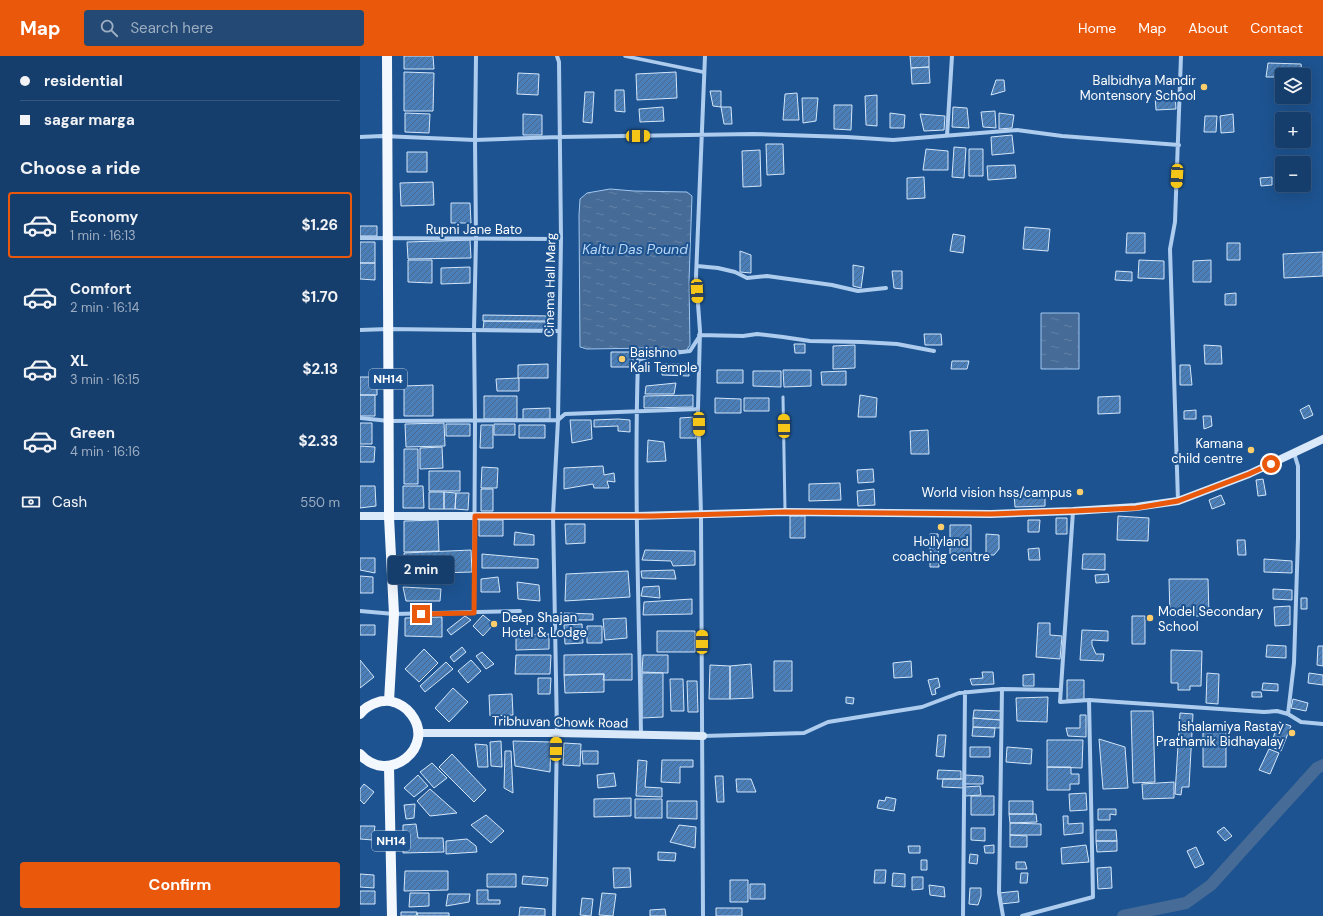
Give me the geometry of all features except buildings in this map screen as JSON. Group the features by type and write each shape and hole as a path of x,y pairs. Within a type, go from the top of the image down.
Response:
{"main road":[{"name":"NH14","path":"387,56 389,517 394,614 389,701"},
{"path":"360,516 637,516 785,512 991,514 1136,508 1178,501 1249,474 1323,439"},
{"path":"360,714 371,704 389,701 404,707 410,712 417,726 418,733 415,748 410,755 397,764 380,766 372,763 360,754"},
{"name":"Tribhuvan Chowk Road","path":"418,733 703,736"},
{"name":"NH14","path":"389,766 392,916"}],"street":[{"path":"474,613 476,56"},
{"name":"Cinema Hall Marg","path":"554,916 557,734 553,515 558,420 560,239 559,62 557,56"},
{"path":"625,56 703,72"},
{"path":"703,916 701,515 698,409 699,335 697,266 704,56"},
{"path":"947,136 952,56"},
{"path":"1178,501 1170,249 1175,222 1179,145 1181,56"},
{"path":"360,137 387,136 475,140 559,137 761,134 893,140 1017,130 1062,136 1179,145"},
{"name":"Rupni Jane Bato","path":"360,238 560,239"},
{"path":"697,266 718,268 735,272 747,278 767,276 832,285 858,291 886,288"},
{"path":"360,330 559,331"},
{"path":"699,335 743,336 757,334 783,336 810,342 897,344 934,351"},
{"path":"640,735 637,516 638,360 650,356 690,352 699,335"},
{"path":"360,418 388,421 558,420 565,414 698,409"},
{"path":"1288,714 1294,663 1298,538 1298,466 1294,453"},
{"path":"1073,511 1060,702 1089,700 1264,712 1277,711 1288,714 1301,722 1323,724"},
{"path":"360,611 394,614 520,611"},
{"path":"703,736 804,733 828,722 922,707 965,692 1002,690 1061,690"},
{"path":"1002,690 999,893 1003,916"},
{"path":"963,916 965,692"},
{"path":"1022,916 1093,897 1089,700"}],"lane":[{"path":"784,397 785,512"}],"water":[{"name":"Kaltu Das Pound","path":"610,189 687,192 692,196 689,282 690,345 686,351 651,348 587,349 580,347 580,199 587,193"},
{"path":"1041,313 1079,313 1079,369 1041,369"}],"waterway":[{"path":"1123,916 1186,903 1211,885 1317,768 1323,765"}],"place":[{"name":"Balbidhya Mandir Montensory School","path":"1204,87"},
{"name":"Baishno Kali Temple","path":"622,359"},
{"name":"Kamana child centre","path":"1251,450"},
{"name":"World vision hss/campus","path":"1080,492"},
{"name":"Hollyland coaching centre","path":"941,527"},
{"name":"Model Secondary School","path":"1150,618"},
{"name":"Deep Shajan Hotel & Lodge","path":"494,624"},
{"name":"Ishalamiya Rastay Prathamik Bidhayalay","path":"1292,733"}],"route":[{"path":"421,614 474,613 475,516 653,516 785,512 991,514 1136,508 1178,501 1271,464"}]}
